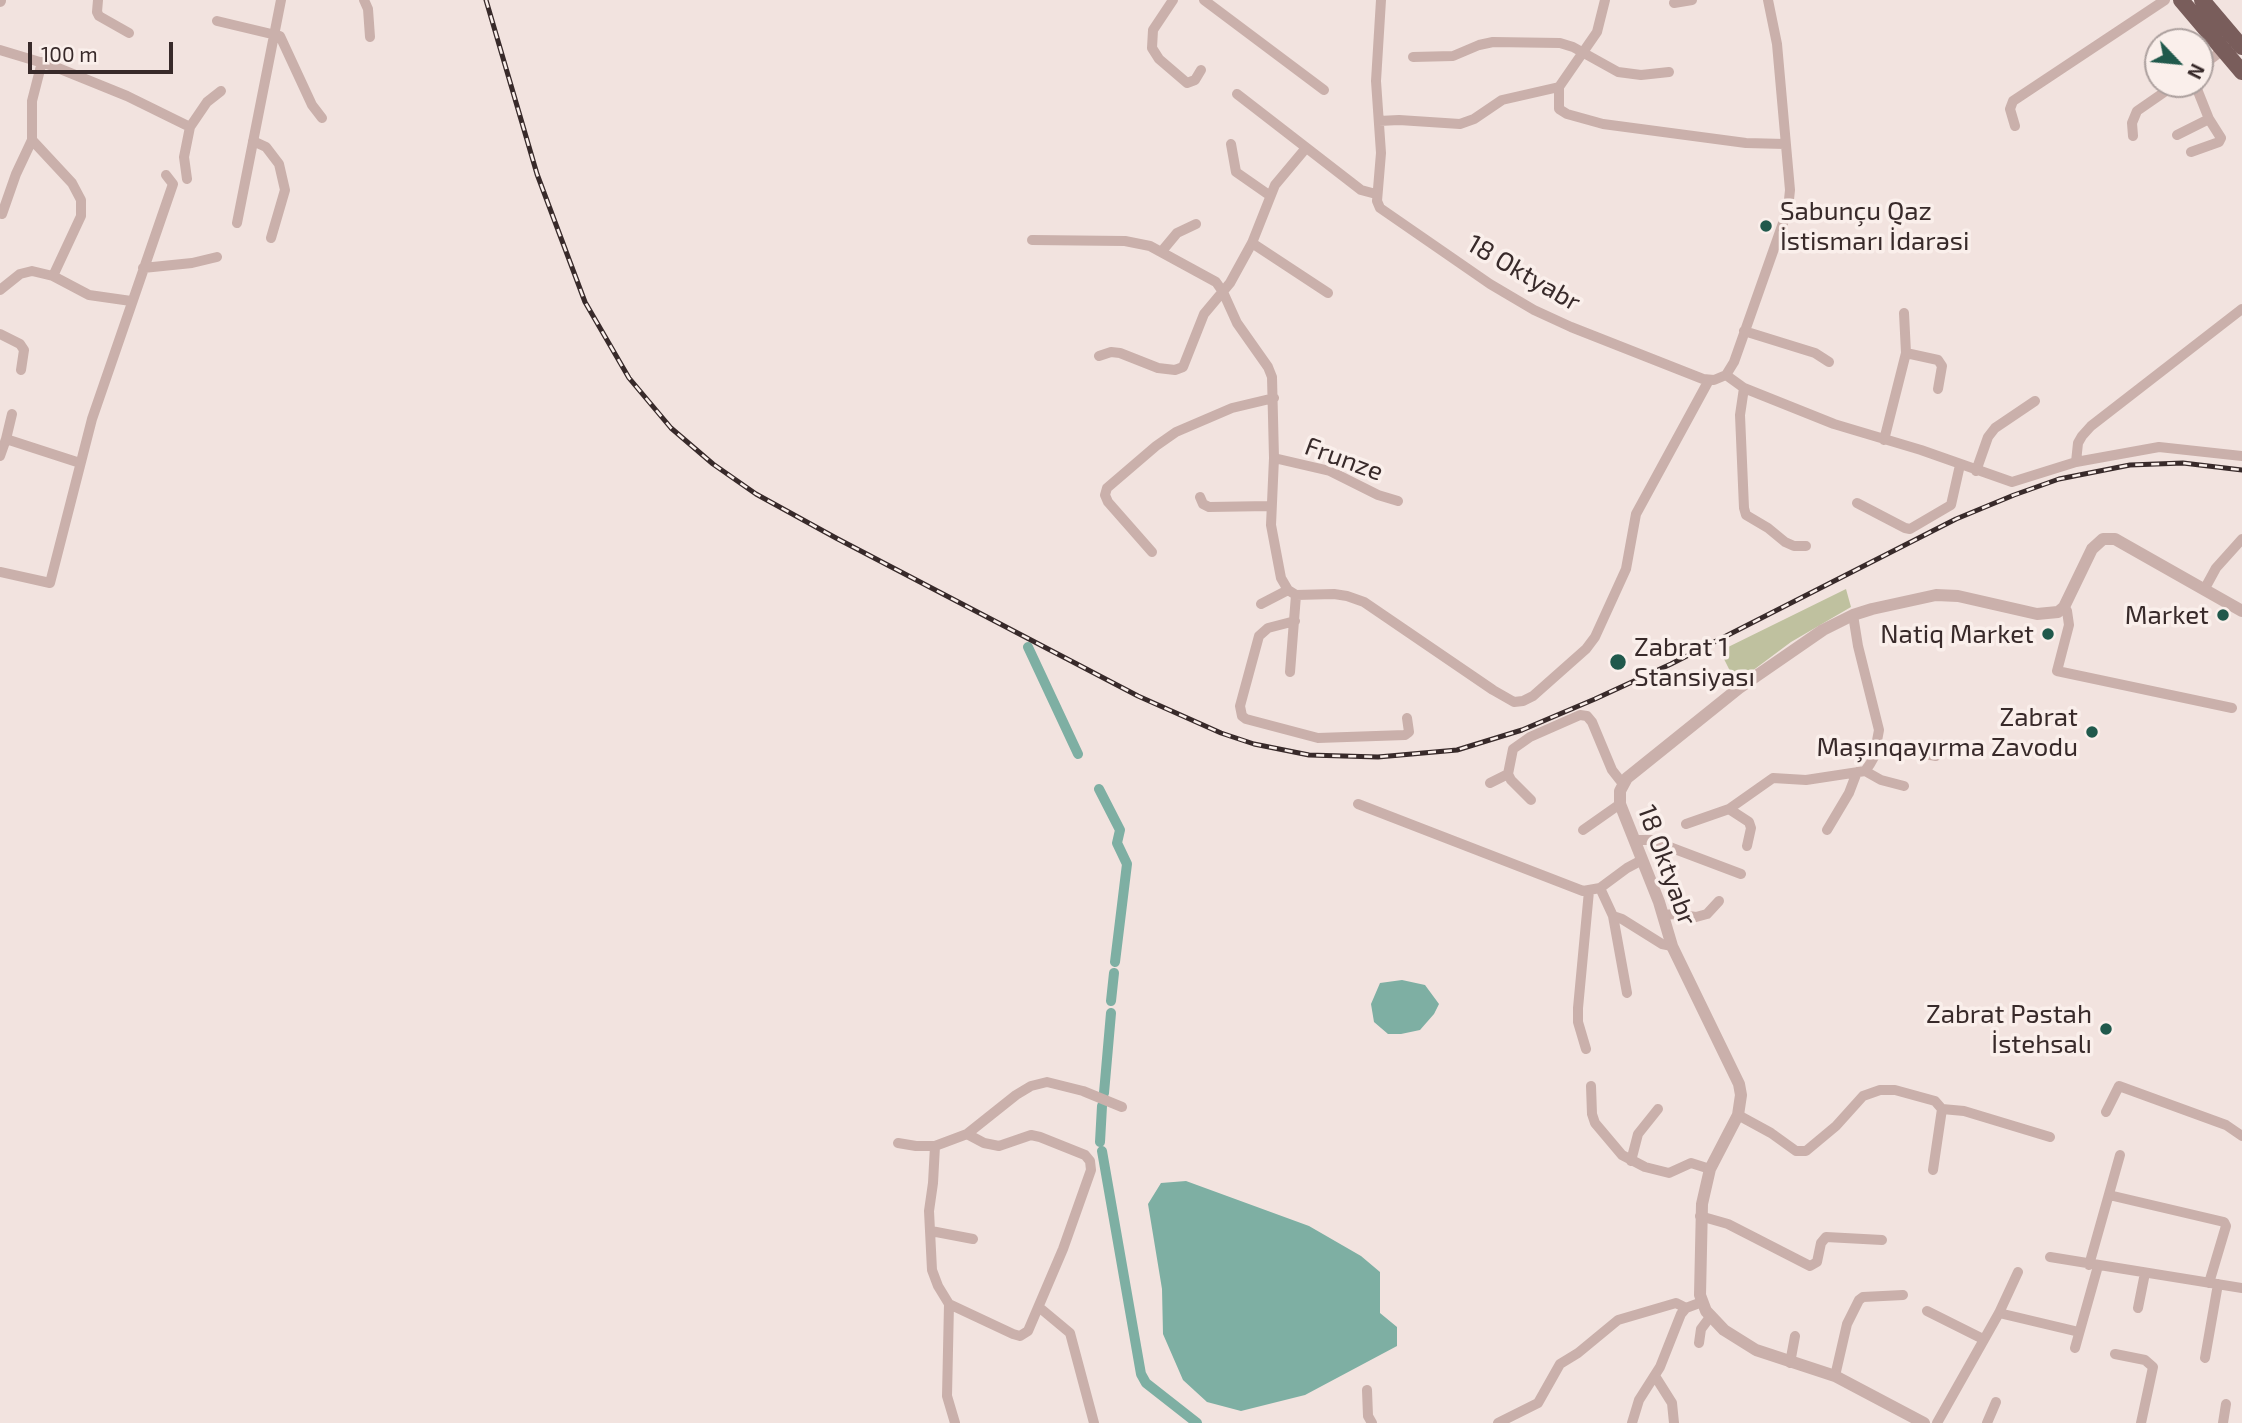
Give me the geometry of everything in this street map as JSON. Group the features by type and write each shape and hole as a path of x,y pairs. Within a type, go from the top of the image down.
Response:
{"main road":[{"path":"2181,0 2242,72"},
{"path":"2202,0 2242,47"}],"street":[{"path":"98,0 99,16 129,33"},
{"path":"237,223 281,0"},
{"path":"364,0 368,9 370,37"},
{"path":"1173,0 1153,30 1152,48 1159,59 1187,83 1195,80 1201,70"},
{"path":"1204,0 1324,90"},
{"path":"1376,194 1381,153 1376,81 1381,0"},
{"path":"1605,0 1597,32 1559,87 1559,109 1567,114 1603,124 1746,143 1785,144"},
{"path":"1674,3 1692,0"},
{"path":"1261,604 1292,593 1334,594 1355,598 1514,702 1533,696 1586,649 1595,637 1626,569 1636,514 1709,380 1726,375 1734,362 1788,209 1790,190 1777,44 1768,0"},
{"path":"2015,126 2010,109 2013,102 2165,0"},
{"path":"217,21 280,36 308,99 322,118"},
{"path":"1413,57 1453,56 1479,45 1509,41 1560,43 1583,52 1618,72 1641,75 1669,72"},
{"path":"0,50 41,62 142,102 190,127"},
{"path":"2214,56 2223,50"},
{"path":"2,215 16,174 32,140 32,101 41,62"},
{"path":"1378,121 1460,124 1474,119 1502,100 1559,87"},
{"path":"187,180 184,157 190,127 207,102 221,91"},
{"name":"18 Oktyabr","path":"1237,94 1361,190 1376,194 1385,213 1534,310 1709,380"},
{"path":"2133,136 2132,123 2137,111 2156,98"},
{"path":"2191,152 2219,142 2221,138 2200,98"},
{"path":"2177,135 2209,119"},
{"path":"32,140 72,183 81,200 81,215 53,275"},
{"path":"253,141 266,147 279,164 285,190 271,238"},
{"path":"1231,144 1236,172 1269,195"},
{"path":"1099,356 1111,352 1120,353 1158,368 1175,370 1183,367 1204,314 1223,292 1252,243 1262,222 1269,195 1306,148"},
{"path":"0,572 50,583 80,463 131,301 173,184 166,176"},
{"path":"1162,251 1177,233 1196,224"},
{"path":"1032,240 1125,242 1162,251 1216,282 1237,323 1268,367 1274,398 1271,525 1281,578 1292,593 1295,621 1290,672"},
{"path":"1252,243 1328,293"},
{"path":"143,268 192,263 218,257"},
{"path":"0,290 20,274 32,271 53,275 89,295 131,301"},
{"path":"2076,462 2078,443 2091,426 2242,309"},
{"path":"1884,440 1906,353 1904,313"},
{"path":"1744,331 1815,353 1829,362"},
{"path":"0,334 20,344 24,350 21,370"},
{"path":"1906,353 1938,360 1942,366 1938,388"},
{"path":"1726,375 1744,388 1834,424 2011,481 2076,462 2159,447 2242,456"},
{"path":"1744,388 1741,415 1746,515 1785,542 1806,547"},
{"path":"1152,552 1108,502 1105,495 1107,488 1176,432 1232,408 1274,398"},
{"path":"1976,471 1988,437 1996,428 2035,401"},
{"path":"0,456 12,414"},
{"path":"6,439 80,463"},
{"name":"Frunze","path":"1274,458 1330,471 1378,495 1398,501"},
{"path":"1857,503 1910,529 1948,509 1960,465"},
{"path":"1200,497 1203,504 1209,507 1270,506"},
{"path":"2232,708 2057,671 2069,625 2064,607 2092,549 2103,539 2115,539 2242,611"},
{"path":"2204,590 2216,568 2242,539"},
{"name":"18 Oktyabr","path":"1702,1302 1700,1216 1710,1169 1738,1115 1741,1095 1739,1084 1672,946 1664,915 1620,804 1623,784 1739,688 1801,643 1853,615 1936,595 1958,596 2037,614 2051,614 2064,607"},
{"path":"1827,830 1861,772 1874,757 1879,730 1853,615"},
{"path":"1295,621 1268,628 1255,643 1240,706 1240,712 1246,719 1318,738 1405,735 1409,732 1407,719"},
{"path":"1531,800 1508,774 1513,748 1584,715 1592,722 1612,770 1623,784"},
{"path":"1877,745 1936,755"},
{"path":"1686,824 1729,809 1773,778 1806,780 1861,772 1904,786"},
{"path":"1490,783 1508,774"},
{"path":"1357,804 1589,891 1600,888 1642,860"},
{"path":"1583,830 1620,804"},
{"path":"1729,809 1749,822 1751,828 1747,846"},
{"path":"1634,840 1651,840 1741,874"},
{"path":"1600,888 1613,916 1627,993"},
{"path":"1586,1049 1578,1022 1578,1008 1589,891"},
{"path":"1664,915 1696,917 1707,914 1719,901"},
{"path":"1613,916 1662,944 1672,946"},
{"path":"898,1143 935,1146 967,1134 1016,1095 1031,1086 1047,1082 1083,1091 1122,1107"},
{"path":"1591,1086 1595,1123 1613,1146 1632,1161 1669,1173 1691,1163 1710,1169"},
{"path":"2106,1112 2119,1086 2226,1125 2242,1136"},
{"path":"1738,1115 1771,1133 1789,1147 1806,1152 1869,1093 1895,1090 1935,1101 1942,1109 1964,1111 2050,1137"},
{"path":"1632,1161 1638,1134 1658,1109"},
{"path":"1933,1170 1942,1109"},
{"path":"935,1146 929,1212 933,1278 949,1304 1020,1336 1028,1331 1040,1308 1078,1210 1091,1170 1090,1161 1085,1155 1031,1135 999,1146 984,1143 967,1134"},
{"path":"2075,1348 2120,1155"},
{"path":"2109,1195 2224,1222 2226,1226 2214,1284 2205,1358"},
{"path":"1700,1216 1728,1224 1810,1266 1817,1262 1821,1243 1826,1237 1882,1240"},
{"path":"931,1231 973,1239"},
{"path":"2050,1257 2242,1288"},
{"path":"1937,1423 2018,1272"},
{"path":"2138,1308 2145,1273"},
{"path":"1835,1376 1847,1324 1859,1300 1863,1297 1903,1295"},
{"path":"1632,1423 1643,1392 1655,1376 1676,1322 1686,1308 1702,1302 1710,1317 1756,1350 1835,1376 1924,1423"},
{"path":"1498,1423 1538,1403 1560,1364 1578,1353 1618,1320 1676,1303 1686,1308"},
{"path":"949,1304 947,1396 955,1423"},
{"path":"1040,1308 1070,1333 1094,1423"},
{"path":"1927,1311 1983,1339"},
{"path":"1998,1313 2079,1332"},
{"path":"1699,1343 1701,1329 1710,1317"},
{"path":"1790,1363 1795,1336"},
{"path":"2115,1354 2145,1360 2153,1367 2141,1423"},
{"path":"1655,1376 1672,1404 1674,1423"},
{"path":"1367,1390 1368,1416 1372,1423"},
{"path":"1987,1423 1996,1402"},
{"path":"2223,1423 2226,1404"}],"green space":[{"path":"1846,589 1851,607 1791,642 1736,683 1720,651"}],"water":[{"path":"1402,980 1425,985 1439,1004 1420,1030 1388,1034 1374,1022 1371,1004 1380,983"},
{"path":"1186,1181 1309,1226 1361,1256 1380,1272 1380,1313 1397,1327 1397,1346 1305,1395 1241,1411 1207,1402 1183,1380 1163,1334 1162,1289 1148,1204 1161,1183"}],"waterway":[{"path":"1028,647 1078,754"},
{"path":"1099,789 1120,830 1117,843 1127,864 1115,962"},
{"path":"1111,1001 1114,973"},
{"path":"1104,1093 1111,1013"},
{"path":"1100,1142 1102,1106"},
{"path":"1102,1151 1141,1374 1146,1383 1197,1423"}],"railway":[{"path":"486,0 537,174 585,302 629,378 671,428 713,464 756,494 836,538 1138,696 1221,733 1254,744 1309,755 1378,757 1457,750 1522,730 1595,699 1671,664 1956,519 2014,495 2059,479 2130,465 2183,463 2242,470"}],"place":[{"name":"Sabunçu Qaz İstismarı İdarəsi","path":"1766,226"},
{"name":"Market","path":"2223,615"},
{"name":"Natiq Market","path":"2048,634"},
{"name":"Zabrat 1 Stansiyası","path":"1618,662"},
{"name":"Zabrat Maşınqayırma Zavodu","path":"2092,732"},
{"name":"Zabrat Pəstah İstehsalı","path":"2106,1029"}]}
